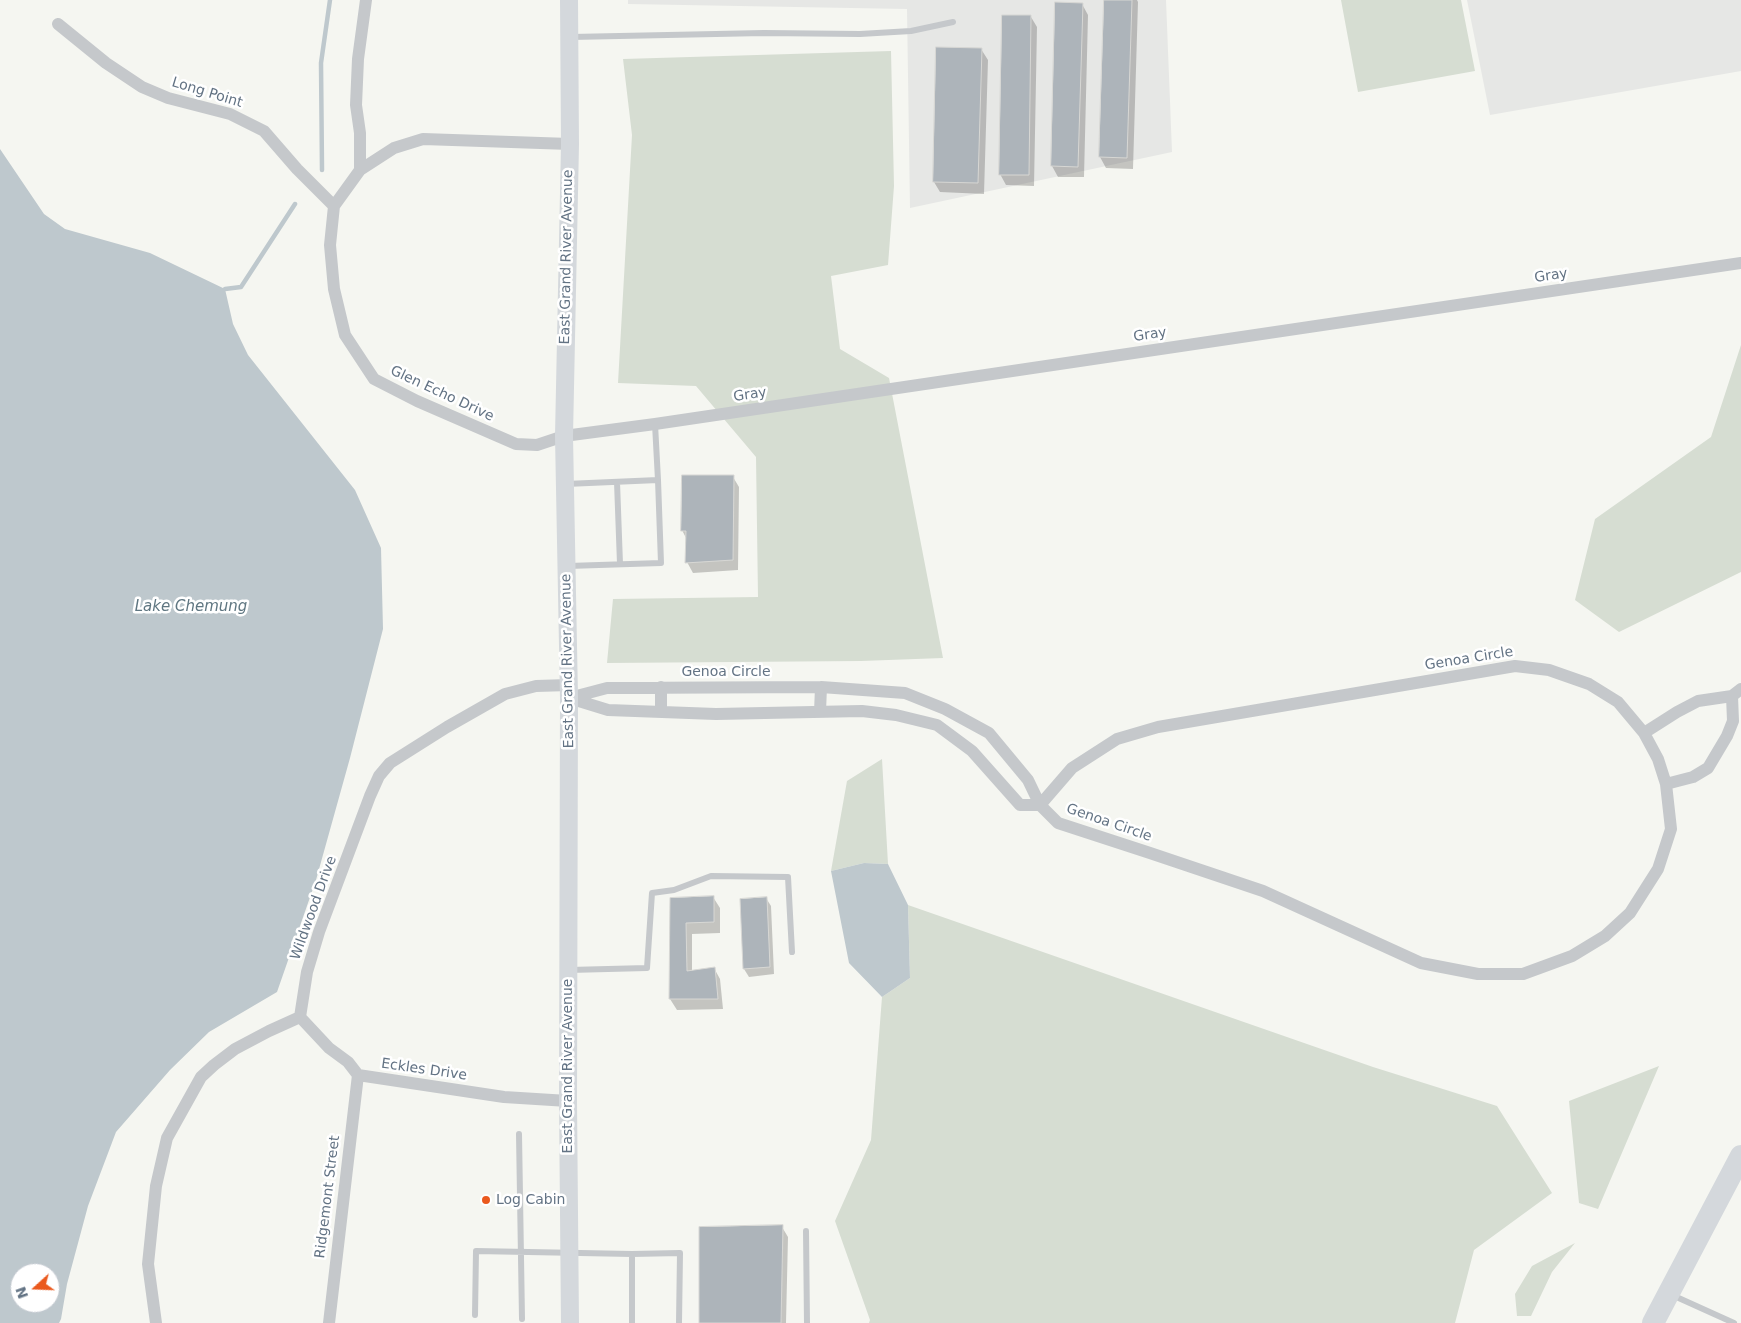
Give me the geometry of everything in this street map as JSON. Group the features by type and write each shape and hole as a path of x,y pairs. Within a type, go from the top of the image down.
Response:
{"highway":[{"path":"1653,1323 1741,1156"}],"main road":[{"name":"East Grand River Avenue","path":"569,0 570,144 564,436 569,691 568,1101 570,1323"}],"street":[{"path":"360,170 360,133 356,105 358,59 366,0"},
{"name":"Long Point","path":"58,24 106,63 142,87 168,98 230,114 264,131 297,169 334,206"},
{"path":"360,170 394,148 423,139 570,144"},
{"name":"Glen Echo Drive","path":"360,170 334,206 330,245 334,288 345,335 374,380 516,444 537,445 564,436"},
{"name":"Gray","path":"564,436 656,424 1741,263"},
{"name":"Genoa Circle","path":"569,691 661,687 821,687 905,693 945,709 989,733 1028,780 1040,805 1058,823 1263,892 1421,963 1478,974 1523,974 1572,956 1605,936 1630,912 1658,868 1671,829 1666,784 1658,759 1644,733 1618,702 1589,684 1549,670 1515,666 1158,727 1117,739 1072,768 1040,805"},
{"name":"Wildwood Drive","path":"300,1017 308,972 319,932 370,796 380,776 390,763 447,727 505,694 536,686 569,691"},
{"path":"661,687 661,712"},
{"path":"820,712 821,687"},
{"path":"569,691 608,710 716,714 862,711 896,715 937,726 972,751 1020,805 1040,805"},
{"path":"1644,733 1698,701 1736,692 1733,721 1727,736 1708,768 1693,776 1666,784"},
{"path":"937,726 945,709"},
{"path":"156,1323 148,1264 156,1186 167,1138 201,1077 235,1049 300,1017 329,1048 348,1062 358,1075"},
{"name":"Eckles Drive","path":"358,1075 504,1097 568,1101"},
{"name":"Ridgemont Street","path":"328,1323 358,1075"}],"lane":[{"path":"569,37 764,33 860,34 911,31 953,22"},
{"path":"567,566 661,562 656,424"},
{"path":"565,484 658,480"},
{"path":"617,482 620,564"},
{"path":"568,970 647,968 652,893 674,890 711,876 788,877 792,952"},
{"path":"518,1134 522,1319"},
{"path":"806,1231 807,1323"},
{"path":"475,1315 476,1251 680,1253 679,1323"},
{"path":"632,1254 632,1323"},
{"path":"1669,1293 1734,1323"}],"shaded area":[{"path":"628,0 1166,0 1172,152 910,208 907,9 628,4"},
{"path":"1341,0 1461,0 1475,71 1358,92"},
{"path":"1467,0 1741,0 1741,71 1490,115"},
{"path":"891,51 894,186 888,265 831,276 840,349 889,378 943,658 861,661 607,663 613,599 758,597 756,457 696,386 618,383 632,135 623,59"},
{"path":"1741,345 1741,572 1619,632 1575,600 1595,519 1711,437"},
{"path":"882,759 888,864 864,863 831,871 847,781"},
{"path":"908,905 1373,1067 1497,1106 1552,1193 1474,1250 1455,1323 869,1323 870,1320 835,1221 871,1140 882,997 910,978"},
{"path":"1659,1066 1598,1209 1579,1203 1569,1101"},
{"path":"1575,1243 1552,1272 1531,1316 1517,1316 1515,1294 1532,1266"}],"water":[{"name":"Lake Chemung","path":"0,149 44,214 65,229 150,253 225,289 233,324 248,355 355,490 381,548 383,629 316,880 277,992 209,1032 170,1070 116,1132 88,1206 67,1284 59,1323 0,1323"},
{"path":"864,863 888,864 908,905 910,978 882,997 849,963 831,871"}],"building":[{"path":"1104,0 1132,0 1127,158 1099,157"},
{"path":"1055,2 1083,3 1078,167 1051,166"},
{"path":"1002,15 1031,15 1029,175 999,175"},
{"path":"936,47 982,48 978,183 933,182"},
{"path":"682,475 734,475 733,560 685,563 686,531 681,531"},
{"path":"714,896 714,922 686,923 687,971 715,967 718,999 669,999 670,898"},
{"path":"767,897 770,967 743,969 740,899"},
{"path":"783,1225 781,1323 699,1323 699,1227"}],"waterway":[{"path":"322,170 321,63 330,0"},
{"path":"225,289 241,287 295,204"}],"place":[{"name":"Log Cabin","path":"486,1200"}]}
